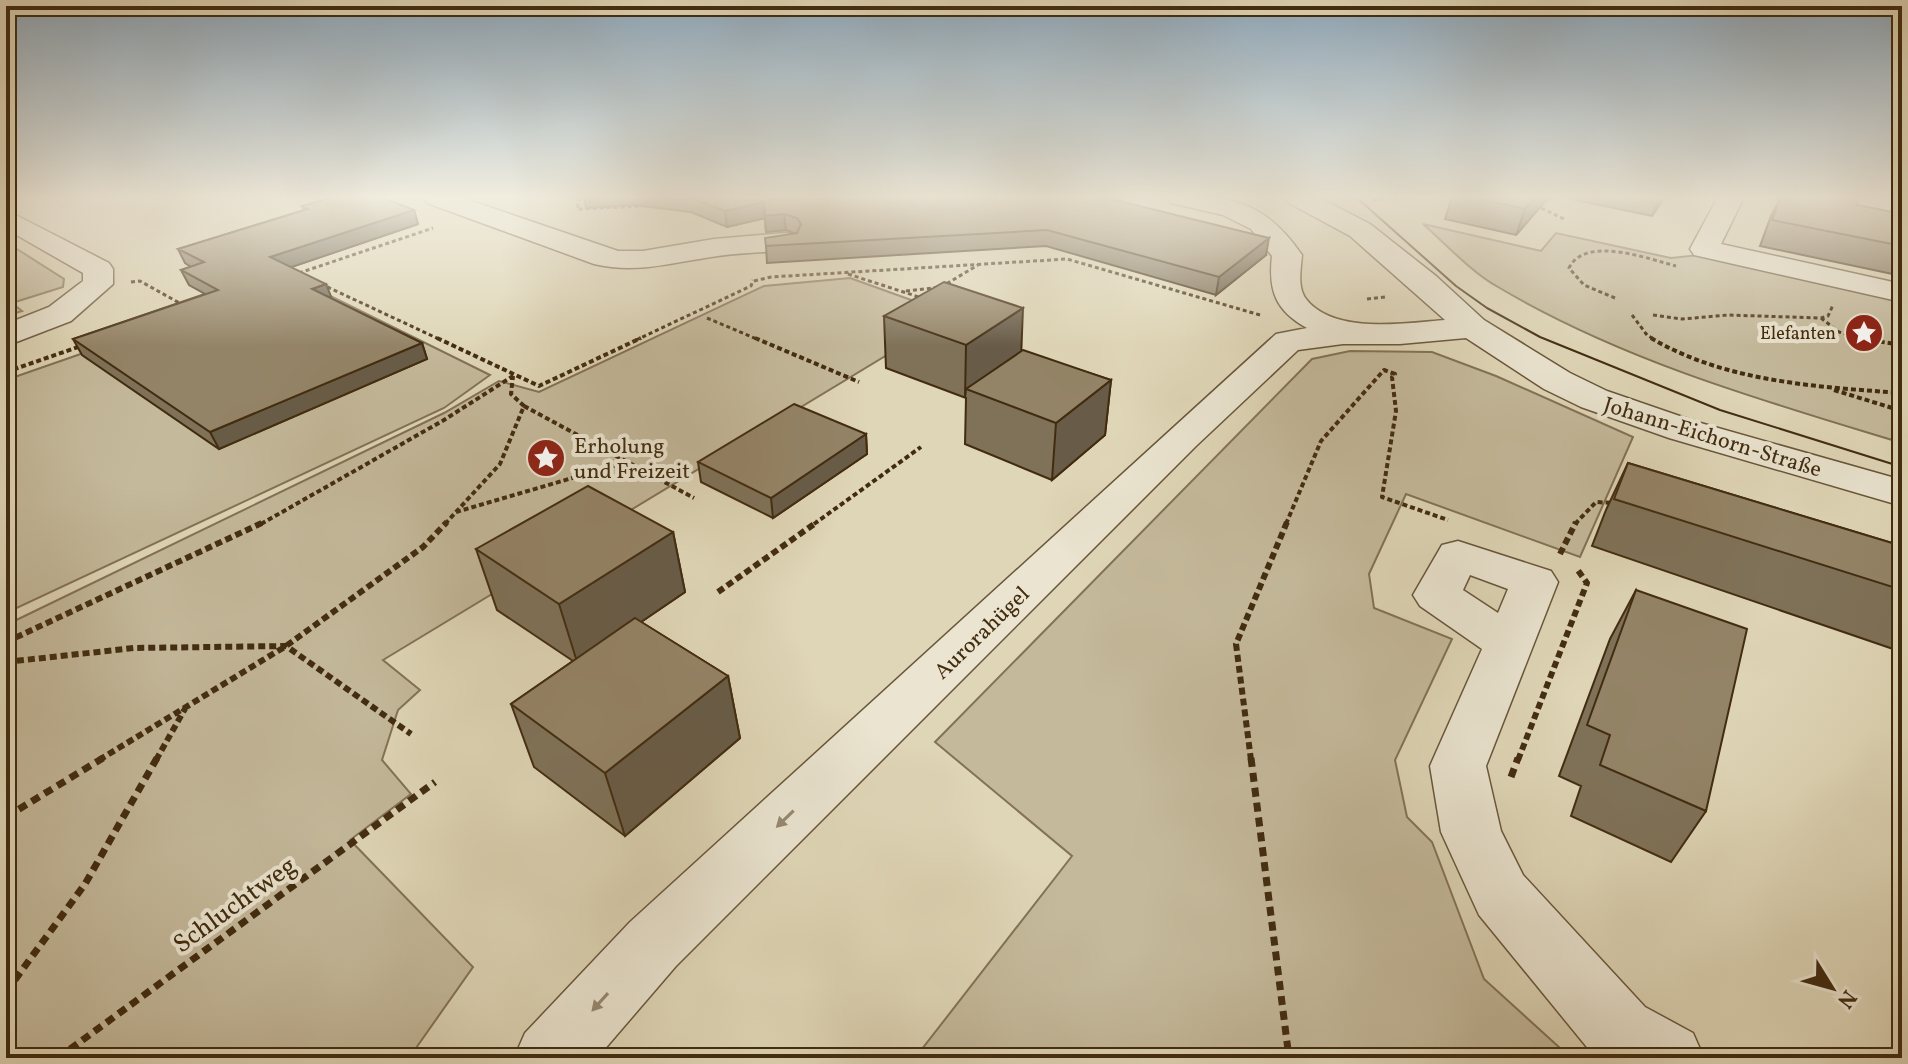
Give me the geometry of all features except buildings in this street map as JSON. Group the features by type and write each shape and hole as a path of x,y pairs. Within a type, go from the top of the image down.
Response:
{"street":[{"path":"6,336 60,314 98,284 98,269 58,247"},
{"path":"573,247 624,262 651,262 724,247"},
{"path":"1276,247 1287,255 1283,281 1285,294 1297,308 1343,334"},
{"name":"Johann-Eichorn-Straße","path":"1380,247 1472,327 1557,381 1594,399 1683,430 1902,493"},
{"path":"1705,247 1704,249 1902,293"},
{"path":"1288,341 1343,334 1400,334 1472,327"},
{"name":"Aurorahügel","path":"550,1058 653,944 1182,438 1288,341"},
{"path":"1510,644 1458,766 1471,832 1501,895 1550,954 1620,1032 1668,1058"}],"path":[{"path":"285,278 378,247"},
{"path":"1065,259 1076,252"},
{"path":"299,273 539,386 751,286 752,279 980,264 1065,259 1262,315 1272,329 1288,341"},
{"path":"901,291 941,287 980,264"},
{"path":"844,273 925,299"},
{"path":"939,295 941,287"},
{"path":"172,299 191,309 177,314"},
{"path":"1653,315 1682,319 1728,315 1821,318 1828,316 1833,305"},
{"path":"1632,315 1636,329 1665,347 1700,361 1749,374 1825,387 1902,393"},
{"path":"707,318 859,382"},
{"path":"1821,318 1834,332 1860,341 1902,345"},
{"path":"6,372 85,345"},
{"path":"1289,1058 1236,644 1321,441 1386,369 1370,368"},
{"path":"513,376 511,394 524,406 694,498"},
{"path":"6,642 251,529 444,420 513,376"},
{"path":"1825,387 1902,411"},
{"path":"6,817 286,646 423,547 500,464 524,406"},
{"path":"718,592 921,447"},
{"path":"455,512 628,462"},
{"path":"1558,558 1577,519 1596,502 1627,504"},
{"path":"6,662 134,648 286,646 411,734"},
{"path":"6,992 85,884 187,706"},
{"name":"Schluchtweg","path":"58,1058 435,782"}],"shaded area":[{"path":"6,247 13,247 64,279 63,287 12,303 22,311 6,316"},
{"path":"1448,247 1522,247 1541,251 1545,247 1619,247 1671,258 1699,255 1902,301 1902,443 1644,358 1546,313 1488,281"},
{"path":"850,278 953,315 383,660 420,690 398,710 382,760 411,794 350,840 473,967 409,1058 6,1058 6,625 444,413 499,381 539,392 764,286"},
{"path":"296,279 490,375 444,408 6,613 6,380"},
{"path":"1350,351 1432,352 1496,376 1633,437 1580,557 1406,494 1369,574 1374,608 1452,639 1395,760 1407,817 1432,842 1484,979 1571,1058 915,1058 1072,856 935,742 1312,359"}],"tram line":[{"path":"1412,247 1456,286 1487,308 1540,337 1720,410 1902,467"}],"place":[{"name":"Elefanten","path":"1864,333"},
{"name":"Erholung und Freizeit","path":"546,458"}]}
